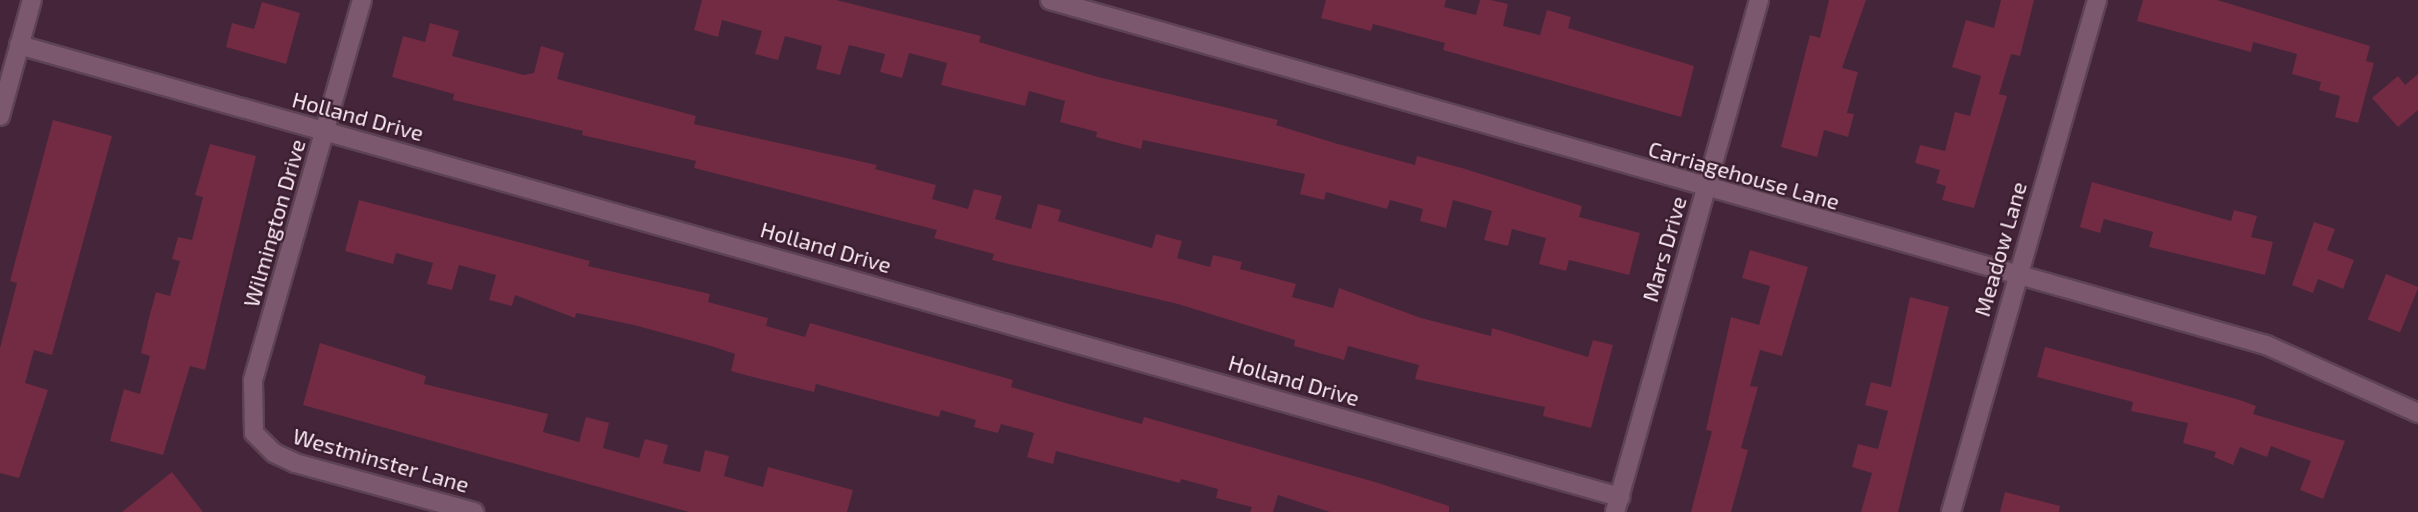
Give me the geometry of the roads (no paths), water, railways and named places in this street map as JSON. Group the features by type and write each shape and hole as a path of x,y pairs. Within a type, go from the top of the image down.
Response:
{"street":[{"path":"0,117 32,0"},
{"name":"Wilmington Drive","path":"274,453 254,433 253,381 363,0"},
{"name":"Carriagehouse Lane","path":"1050,0 1705,189 2266,345 2418,413"},
{"name":"Mars Drive","path":"1618,505 1759,0"},
{"name":"Meadow Lane","path":"1951,512 2097,0"},
{"name":"Holland Drive","path":"19,45 1618,505"},
{"name":"Westminster Lane","path":"274,453 474,512"}]}
